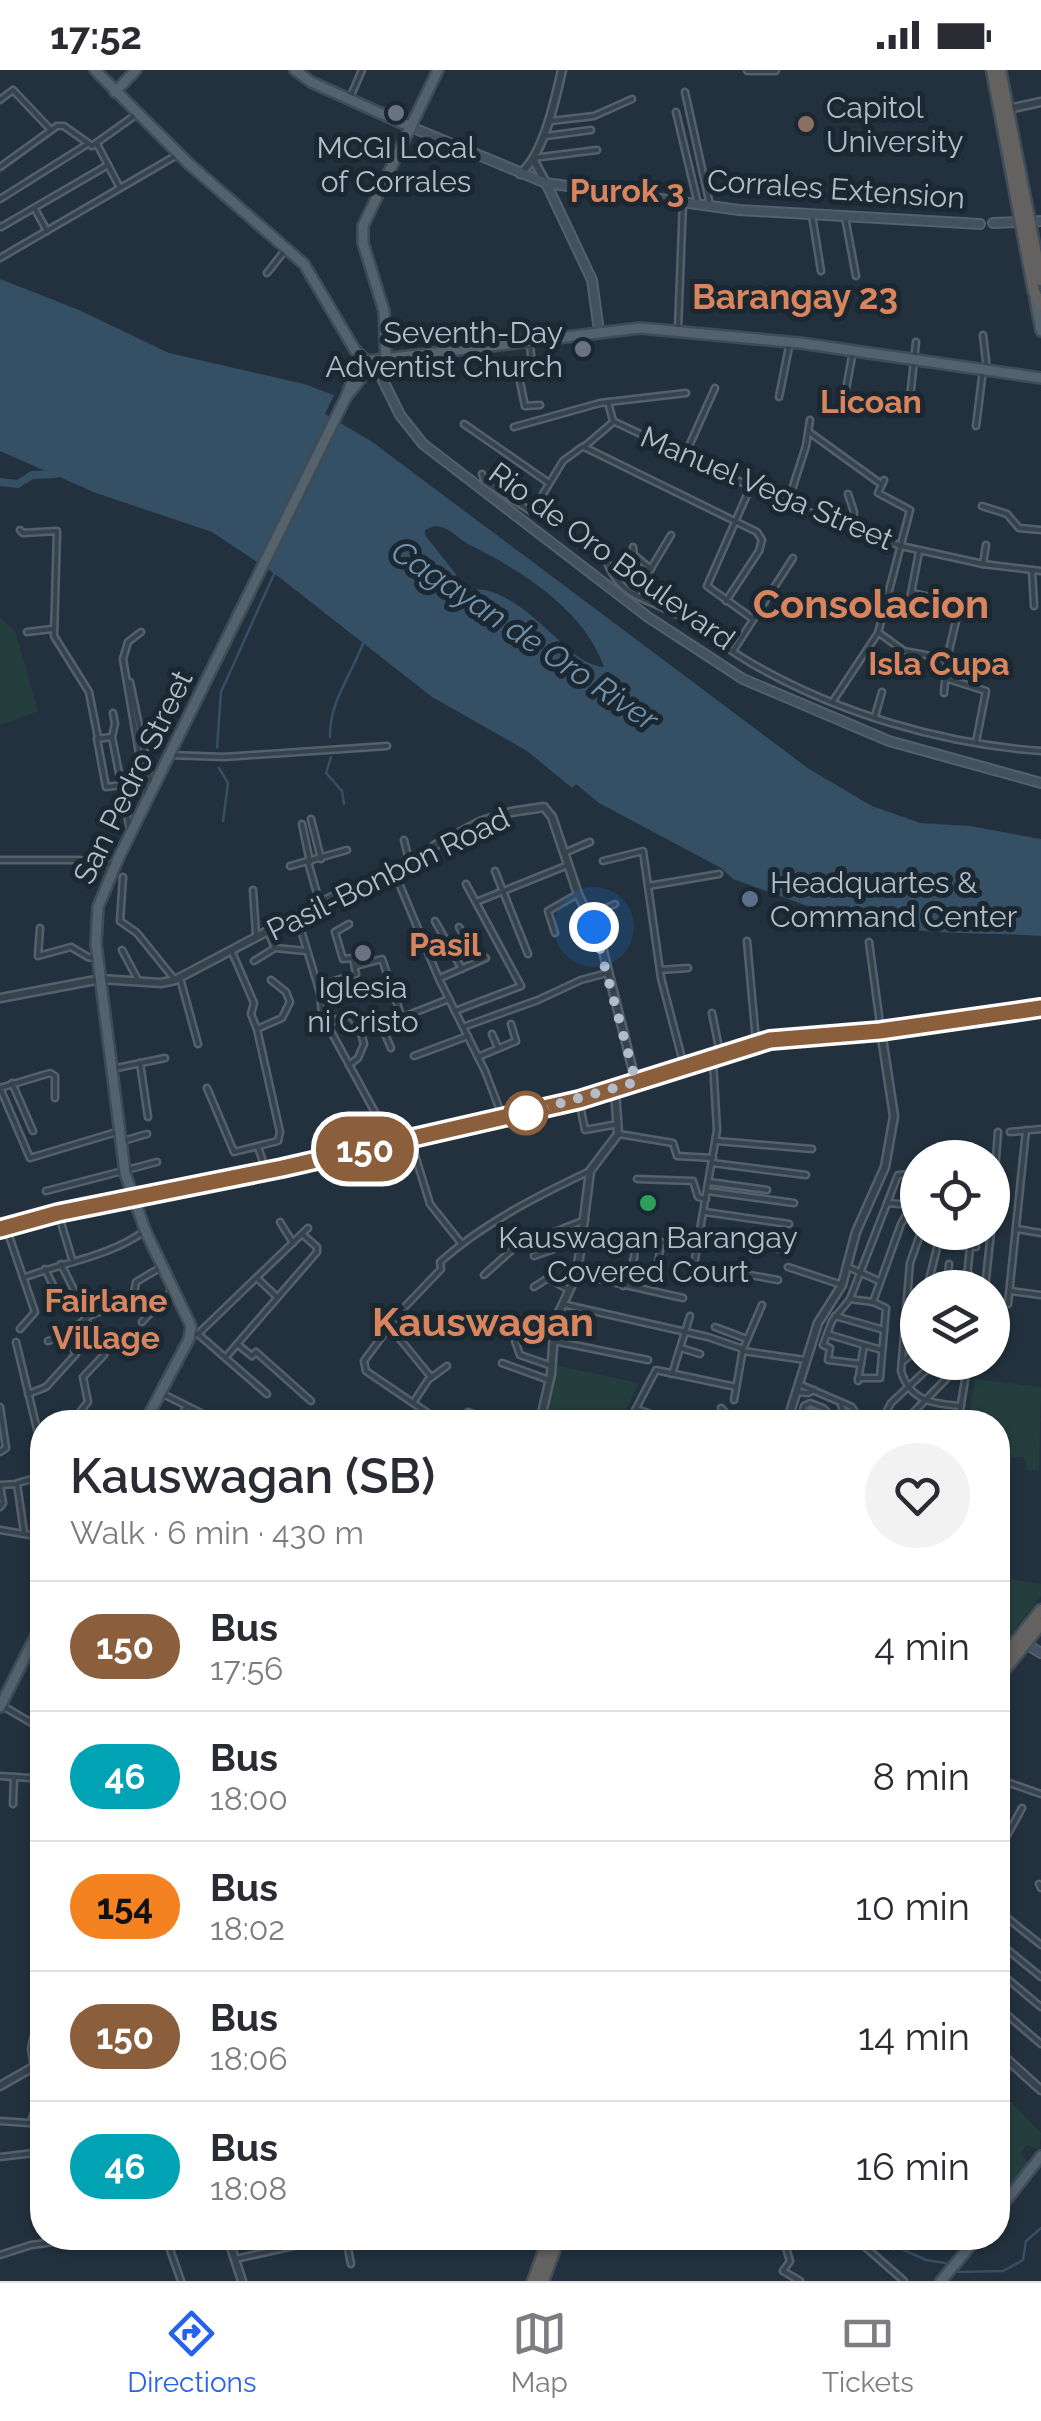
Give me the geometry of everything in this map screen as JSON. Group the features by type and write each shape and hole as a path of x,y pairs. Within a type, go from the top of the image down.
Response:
{"highway":[{"path":"992,70 1031,222 1034,292 1041,304"},
{"path":"1000,70 1041,280"},
{"path":"1010,1649 1041,1610"},
{"path":"1010,1663 1041,1624"},
{"path":"533,2281 545,2250"},
{"path":"542,2281 555,2250"}],"main road":[{"path":"94,70 178,154 313,275 361,357 374,362 599,331 678,330 854,350 1041,378"},
{"path":"115,92 136,70"},
{"name":"Corrales Extension","path":"294,70 349,100 546,183 698,205 845,218 980,224"},
{"path":"386,361 384,311 362,232 366,214 438,70"},
{"path":"546,183 592,280 599,331"},
{"name":"Corrales Extension","path":"993,223 1031,222"},
{"path":"1034,292 1041,331"},
{"name":"San Pedro Street","path":"194,1334 146,1230 125,1173 98,959 98,907 115,865 346,398 361,357"},
{"name":"San Pedro Street","path":"346,398 374,362"},
{"name":"Rio de Oro Boulevard","path":"374,362 400,415 423,444 648,618 697,651 744,679 862,731 1041,784"},
{"path":"133,1197 410,1140 579,1100 757,1043 880,1031 1041,1008"},
{"path":"151,1410 194,1334"},
{"path":"1026,1644 1041,1653"},
{"path":"0,1706 30,1647"},
{"path":"1010,2196 1041,2156"},
{"path":"941,2281 964,2250"}],"street":[{"path":"349,100 362,70"},
{"path":"520,174 542,137 562,70"},
{"path":"748,70 775,70"},
{"path":"0,100 13,90 50,129"},
{"path":"685,92 710,206"},
{"path":"548,122 594,116 632,99"},
{"path":"1008,109 1041,102"},
{"path":"676,112 698,205"},
{"path":"0,199 86,145 97,144 137,114"},
{"path":"0,167 50,129 64,126 86,145"},
{"path":"542,137 590,130"},
{"path":"97,144 120,188"},
{"path":"533,158 597,150"},
{"path":"0,258 178,154"},
{"path":"533,158 546,183"},
{"path":"0,227 108,165"},
{"path":"678,330 683,203"},
{"path":"36,208 47,231"},
{"path":"812,215 820,271"},
{"path":"845,218 856,276"},
{"path":"266,273 286,248"},
{"path":"976,426 985,370 983,335"},
{"path":"530,340 532,366 519,376 525,406 540,406"},
{"path":"779,397 790,342"},
{"path":"910,398 916,342"},
{"path":"845,395 854,350"},
{"path":"685,455 714,388"},
{"path":"514,427 608,402 686,392"},
{"path":"482,474 484,482 531,512 563,461 613,421 608,402"},
{"path":"787,504 810,420"},
{"name":"Manuel Vega Street","path":"613,421 750,488 901,546 983,564 1041,571"},
{"path":"464,424 550,483"},
{"path":"809,432 883,482 878,494 910,510 878,633 833,701"},
{"path":"584,447 756,532 762,540 760,550 726,601"},
{"path":"750,488 706,586 753,619"},
{"path":"848,494 854,512 852,528"},
{"path":"982,506 1007,514 1019,528 1041,530"},
{"path":"20,530 57,531 53,629 89,692 106,787 122,784"},
{"path":"635,595 671,535"},
{"path":"983,564 986,545"},
{"path":"633,546 634,555 651,569"},
{"path":"908,609 919,552"},
{"path":"733,651 793,558"},
{"path":"606,560 612,579 627,591 677,615 783,679 833,701 976,743 1041,750"},
{"path":"1032,570 1034,606"},
{"path":"912,593 960,604 947,659 944,693"},
{"path":"27,632 53,629"},
{"path":"141,632 128,642 123,658 147,800"},
{"path":"878,633 897,648 947,659"},
{"path":"945,678 972,684 986,692 976,743"},
{"path":"130,682 148,778 154,787"},
{"path":"874,716 882,692"},
{"path":"113,713 116,724 112,737 131,833"},
{"path":"98,738 112,737"},
{"path":"170,755 224,756 387,746"},
{"name":"Pasil-Bonbon Road","path":"0,998 101,979 161,983 177,979 345,891 396,875 436,846 482,822 541,806 550,812 578,894 600,943 636,1082"},
{"path":"312,819 321,859"},
{"path":"302,824 320,904"},
{"path":"404,840 410,866"},
{"path":"564,853 590,842"},
{"path":"290,866 347,850"},
{"path":"603,861 642,850 660,970 684,1066"},
{"path":"0,860 80,860 115,865"},
{"path":"476,902 568,865"},
{"path":"495,871 528,954"},
{"path":"648,886 719,874"},
{"path":"396,875 503,1118"},
{"path":"123,877 120,921 137,932 177,979 198,1044"},
{"path":"455,1011 521,986 466,884"},
{"path":"253,890 257,938"},
{"path":"556,933 548,912 578,894"},
{"path":"588,916 615,904"},
{"path":"435,921 462,968"},
{"path":"318,986 355,975 353,958 343,959 335,932 349,924"},
{"path":"459,927 477,962"},
{"path":"40,928 38,956 71,947 88,958 98,959"},
{"path":"301,930 318,986 320,1010 377,1116 385,1145"},
{"path":"268,932 274,948"},
{"path":"748,941 757,1043"},
{"path":"791,1410 822,1312 842,1285 857,1228 882,1176 894,1124 869,942"},
{"path":"254,961 274,948 307,951"},
{"path":"122,950 138,980"},
{"path":"207,1088 232,1150 278,1141 280,1134 251,1014 254,1003 232,952"},
{"path":"439,979 486,958"},
{"path":"355,967 382,959 402,1018"},
{"path":"660,970 688,968"},
{"path":"463,1027 607,973"},
{"path":"256,1029 278,1021 289,1009 289,996 272,980"},
{"path":"370,1030 448,999"},
{"path":"712,1014 716,1055 715,1140 694,1265 778,1280"},
{"path":"328,1026 351,1016 360,1028 364,1047 349,1065"},
{"path":"478,1057 517,1040 510,1024"},
{"path":"382,1026 390,1048"},
{"path":"492,1034 498,1048"},
{"path":"414,1056 468,1036"},
{"path":"112,1070 165,1058"},
{"path":"140,1063 148,1116"},
{"path":"56,1098 52,1073 0,1088 30,1158 121,1136 147,1134"},
{"path":"12,1083 34,1131"},
{"path":"423,1410 366,1371 364,1362 400,1312 441,1270 440,1262 461,1243 495,1220 590,1170 618,1134 615,1090"},
{"path":"579,1100 585,1130 618,1124"},
{"path":"1010,1132 1041,1129"},
{"path":"1026,1130 1010,1291 1041,1295"},
{"path":"997,1140 998,1132"},
{"path":"618,1134 675,1144 676,1156 806,1175"},
{"path":"410,1140 430,1204 461,1243"},
{"path":"715,1140 812,1149"},
{"path":"258,1147 266,1171"},
{"path":"46,1191 157,1162"},
{"path":"543,1410 552,1366 554,1326 577,1274 590,1170"},
{"path":"823,1345 835,1316 850,1298 900,1174"},
{"path":"638,1179 692,1181 698,1197 706,1199"},
{"path":"708,1182 766,1190"},
{"path":"707,1192 794,1203"},
{"path":"20,1329 35,1314 3,1228 133,1197"},
{"path":"887,1203 900,1204"},
{"path":"704,1212 790,1224"},
{"path":"58,1213 72,1259"},
{"path":"484,1275 514,1248 584,1220"},
{"path":"280,1222 292,1243"},
{"path":"873,1302 900,1227"},
{"path":"267,1394 248,1382 226,1356 194,1334 308,1228"},
{"path":"1017,1229 1041,1232"},
{"path":"23,1278 72,1259 121,1247 146,1230"},
{"path":"226,1356 317,1250 302,1234"},
{"path":"534,1256 582,1236 698,1247"},
{"path":"609,1252 612,1236"},
{"path":"700,1238 780,1249"},
{"path":"623,1286 634,1258 636,1239"},
{"path":"657,1269 662,1242"},
{"path":"932,1270 938,1244 973,1247 969,1270"},
{"path":"685,1258 688,1246"},
{"path":"61,1264 76,1294"},
{"path":"949,1270 950,1264"},
{"path":"48,1341 66,1335 86,1318 133,1299 136,1282 163,1266"},
{"path":"788,1267 842,1285"},
{"path":"45,1269 63,1305"},
{"path":"846,1271 879,1281"},
{"path":"577,1274 683,1298"},
{"path":"256,1278 277,1297"},
{"path":"534,1287 548,1278 569,1290"},
{"path":"142,1322 174,1288"},
{"path":"850,1298 886,1306 880,1379 858,1380 864,1345"},
{"path":"562,1304 685,1332 743,1350 805,1360"},
{"path":"734,1400 743,1350 762,1305"},
{"path":"672,1374 690,1316"},
{"path":"835,1316 884,1330"},
{"path":"510,1317 554,1326"},
{"path":"80,1410 89,1398 83,1377 104,1355 86,1318"},
{"path":"715,1326 747,1339"},
{"path":"827,1334 882,1350"},
{"path":"28,1394 46,1387 76,1354 66,1335"},
{"path":"399,1338 432,1377"},
{"path":"552,1340 648,1360"},
{"path":"514,1341 518,1354 552,1366"},
{"path":"16,1342 32,1410"},
{"path":"816,1343 830,1349 828,1360 861,1364"},
{"path":"237,1344 252,1356 256,1352 311,1401"},
{"path":"680,1348 700,1354"},
{"path":"502,1363 550,1380"},
{"path":"412,1403 432,1377 447,1366"},
{"path":"641,1410 636,1408 654,1372 736,1388"},
{"path":"906,1380 923,1400 961,1406"},
{"path":"887,1410 915,1380"},
{"path":"914,1410 945,1380"},
{"path":"960,1410 965,1380"},
{"path":"797,1388 814,1390 855,1410"},
{"path":"159,1392 193,1410"},
{"path":"842,1405 844,1410"},
{"path":"0,1407 6,1448 0,1452"},
{"path":"0,1507 0,1485 30,1480"},
{"path":"17,1484 24,1532"},
{"path":"0,1530 30,1534"},
{"path":"0,1706 30,1722"},
{"path":"0,1776 30,1778"},
{"path":"13,1804 14,1777"},
{"path":"1010,1782 1041,1794"},
{"path":"1010,1830 1022,1808"},
{"path":"1010,1920 1041,1944"},
{"path":"1010,1952 1041,1977"},
{"path":"1010,1981 1041,2007"},
{"path":"1010,2017 1041,2044"},
{"path":"1010,2062 1041,2090"},
{"path":"0,2086 30,2069"},
{"path":"0,2121 30,2122"},
{"path":"0,2156 30,2153"},
{"path":"0,2255 30,2246"},
{"path":"170,2250 182,2281"},
{"path":"232,2250 242,2281"},
{"path":"235,2259 276,2250"},
{"path":"348,2250 351,2264"},
{"path":"786,2250 790,2261 783,2270 800,2281"},
{"path":"868,2250 904,2281"}],"green space":[{"path":"0,618 15,631 38,711 0,725"},
{"path":"555,1365 639,1383 625,1410 546,1410"},
{"path":"975,1380 1041,1387 1039,1471 1027,1470 1024,1457 1012,1457 1010,1472 1010,1410 970,1410"},
{"path":"1010,1579 1041,1584 1041,1596 1010,1636"},
{"path":"1010,2101 1041,2133 1039,2150 1027,2145 1020,2153 1030,2164 1010,2189"}],"water":[{"name":"Cagayan de Oro River","path":"0,279 79,310 169,353 304,384 334,395 325,414 371,441 809,769 872,806 920,823 970,826 1041,839 1041,936 908,929 833,907 827,913 733,879 721,868 599,803 576,784 572,788 527,751 432,697 275,574 212,532 96,493 0,451","holes":["440,527 548,594 582,627 604,667 575,654 529,613 503,596 462,589 455,573 425,535 425,530"]}],"waterway":[{"path":"0,482 18,484 32,475 56,474"},
{"path":"217,748 221,692 275,572"},
{"path":"330,737 337,700 364,641"},
{"path":"331,757 326,773 342,791 344,804"},
{"path":"219,768 228,783 223,821"},
{"path":"0,2090 30,2073"},
{"path":"904,2250 945,2263 958,2272 1003,2271 1023,2260 1026,2241 1041,2228"}],"bus line":[{"name":"150","path":"0,1229 58,1213 282,1168 579,1100 770,1040 880,1031 1041,1008"}],"place":[{"name":"MCGI Local of Corrales","path":"396,113"},
{"name":"Capitol University","path":"806,124"},
{"name":"Seventh-Day Adventist Church","path":"583,349"},
{"name":"Headquartes & Command Center","path":"750,899"},
{"name":"Iglesia ni Cristo","path":"363,953"},
{"name":"Kauswagan Barangay Covered Court","path":"648,1203"}],"district":[{"name":"Purok 3","path":"627,190"},
{"name":"Barangay 23","path":"795,296"},
{"name":"Licoan","path":"871,401"},
{"name":"Consolacion","path":"871,603"},
{"name":"Isla Cupa","path":"939,663"},
{"name":"Pasil","path":"445,944"},
{"name":"Fairlane Village","path":"106,1318"},
{"name":"Kauswagan","path":"483,1321"}],"route":[{"path":"526,1113 636,1082 594,927"}]}
